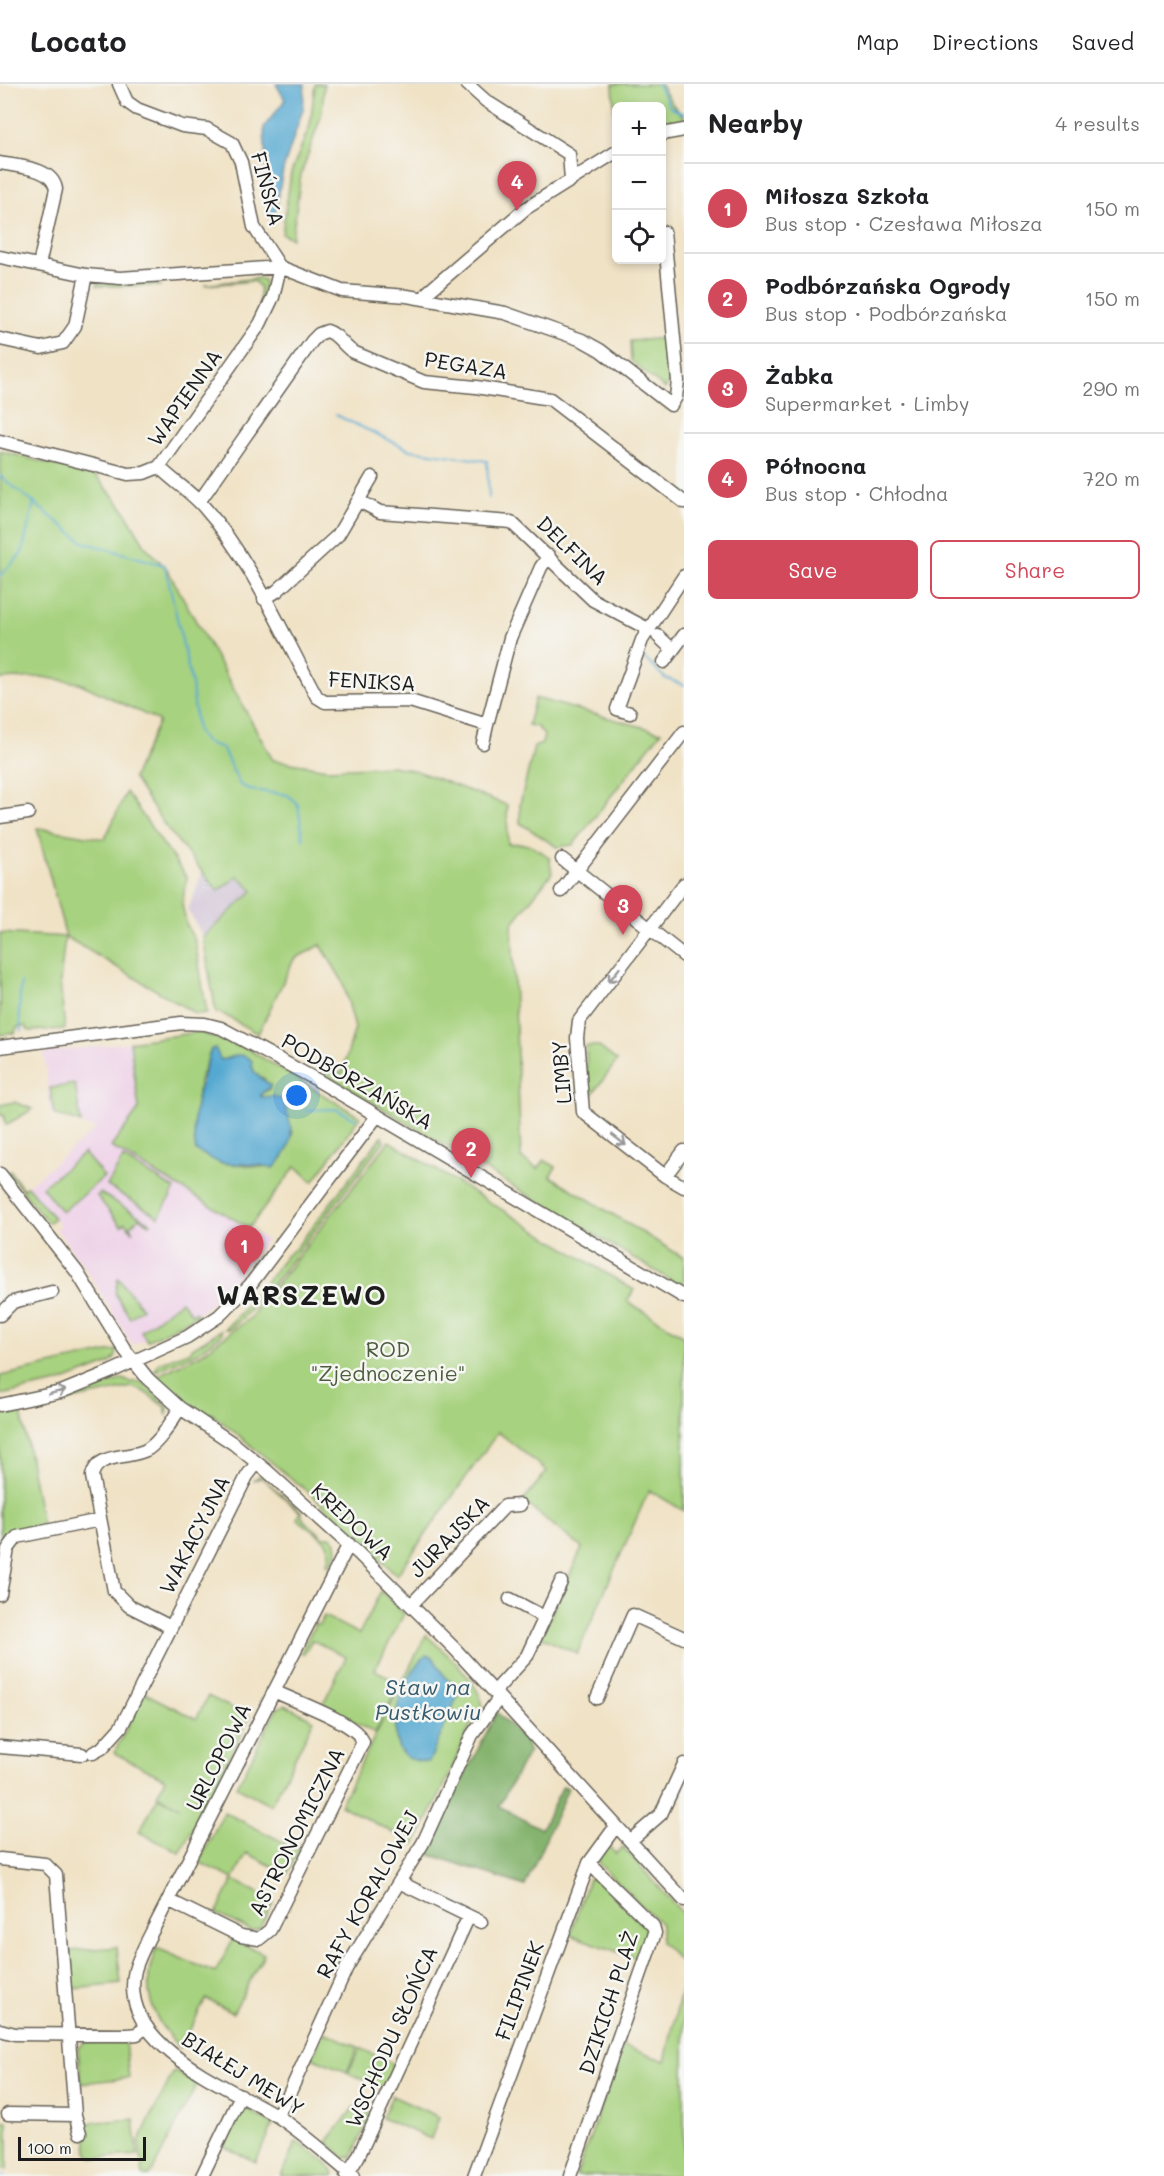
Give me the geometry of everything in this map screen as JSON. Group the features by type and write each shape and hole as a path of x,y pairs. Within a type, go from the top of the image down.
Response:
{"street":[{"name":"FIŃSKA","path":"119,84 127,102 137,110 183,126 207,129 232,143 242,162 254,227 280,267"},
{"path":"466,84 486,101 564,151 571,159 571,180"},
{"path":"666,133 684,130"},
{"path":"424,299 428,292 525,209 612,154"},
{"path":"0,163 48,174 55,182 57,189 39,265"},
{"path":"0,257 86,275 140,277 236,268 280,267 342,291 424,299 505,313 568,334 600,350 671,405 676,397 678,381 666,253"},
{"name":"WAPIENNA","path":"0,441 128,474 144,473 159,467 260,324 272,300 280,267"},
{"path":"0,339 41,348 63,343 75,326 86,275"},
{"name":"PEGAZA","path":"199,502 312,341 319,334 327,331 335,334 344,346 353,352 424,382 476,387 550,399 684,502"},
{"name":"FENIKSA","path":"159,467 199,502 226,536 264,599 318,699 330,702 410,700 487,725"},
{"path":"264,599 277,591 333,540 372,477"},
{"name":"DELFINA","path":"359,501 380,512 512,522 592,600 653,633 673,650"},
{"path":"483,743 510,638 549,556"},
{"path":"630,713 617,709 653,633 684,576"},
{"path":"664,662 684,634"},
{"path":"561,891 684,732"},
{"path":"0,817 28,813"},
{"path":"562,859 684,956"},
{"name":"LIMBY","path":"684,884 578,1024 581,1108 665,1176 684,1187"},
{"name":"PODBÓRZAŃSKA","path":"0,1056 6,1047 181,1023 210,1025 249,1042 684,1297"},
{"path":"0,1405 61,1392 134,1362 201,1329 234,1303 377,1116"},
{"path":"665,1176 684,1151"},
{"name":"KREDOWA","path":"0,1174 77,1272 134,1362 180,1408 234,1444 349,1544 497,1695 684,1900"},
{"path":"0,1315 13,1302 52,1292"},
{"name":"WAKACYJNA","path":"171,1627 129,1606 117,1597 92,1476 97,1464 146,1450 158,1440 180,1408"},
{"name":"WAKACYJNA","path":"0,1748 87,1753 102,1748 121,1727 248,1476 257,1463"},
{"name":"JURAJSKA","path":"411,1605 505,1506 520,1505"},
{"path":"0,1594 8,1549 17,1538 100,1520"},
{"name":"URLOPOWA","path":"134,1990 138,1962 349,1544"},
{"path":"497,1695 527,1656 561,1582"},
{"path":"510,1599 544,1617"},
{"path":"597,1698 633,1616 684,1638"},
{"name":"ASTRONOMICZNA","path":"168,1900 241,1936 259,1939 270,1930 363,1742 360,1735 350,1729 293,1698 274,1691"},
{"name":"RAFY KORALOWEJ","path":"276,2115 285,2103 347,1967 423,1844 472,1735 497,1695"},
{"path":"630,1841 661,1814 684,1764"},
{"name":"FILIPINEK","path":"474,2176 589,1863 616,1826"},
{"path":"0,1859 45,1864 56,1875 75,2115 80,2133"},
{"name":"DZIKICH PLAŻ","path":"570,2176 655,1932 653,1926 589,1863"},
{"path":"399,1882 481,1922"},
{"name":"WSCHODU SŁOŃCA","path":"349,2175 468,1916"},
{"name":"BIAŁEJ MEWY","path":"134,1990 137,2010 147,2028 175,2057 276,2115 315,2143 349,2175"},
{"path":"0,2030 15,2034 137,2034 147,2028"},
{"path":"202,2176 241,2094"},
{"path":"8,2114 75,2115"}],"shaded area":[{"path":"203,871 218,891 238,876 253,891 203,937 188,910"},
{"path":"130,1042 139,1109 111,1147 267,1240 229,1287 207,1307 178,1325 132,1345 86,1269 56,1229 60,1225 27,1186 96,1129 51,1114 44,1053"}],"green space":[{"path":"315,84 324,84 322,113 301,175 292,238 282,234 291,173 310,125"},
{"path":"613,84 660,84 673,105 684,117 684,126 666,129 666,102 614,102"},
{"path":"257,278 264,280 266,291 259,315 260,287 254,281 205,285"},
{"path":"152,281 161,286 97,286 98,282"},
{"path":"667,338 671,381 665,389 631,361 630,341"},
{"path":"0,451 96,476 123,508 146,547 167,569 273,760 327,769 393,766 417,771 507,805 508,844 525,844 539,850 549,857 552,873 512,924 521,1158 538,1169 544,1160 556,1167 550,1176 684,1258 684,1288 318,1070 342,1073 355,1028 343,982 321,945 294,959 258,1034 221,1013 216,1013 203,937 253,891 238,876 218,891 166,827 133,778 159,721 79,683 42,677 0,679"},
{"path":"535,698 661,732 573,845 557,847 520,823 520,804 534,747 542,744 544,735 537,727 528,725"},
{"path":"126,792 187,878 182,904 187,926 195,941 207,1013 196,1014 66,937 37,828 105,839"},
{"path":"0,933 65,937 60,982 65,1029 29,1031 25,1026 17,1027 15,1033 0,1035"},
{"path":"198,1032 248,1049 360,1117 313,1182 296,1166 249,1228 111,1147 139,1109 130,1042","holes":["211,1050 221,1060 241,1055 252,1065 255,1075 264,1078 270,1089 261,1094 261,1097 282,1100 293,1133 274,1168 220,1163 197,1104 199,1081"]},
{"path":"586,1046 598,1046 617,1061 588,1100"},
{"path":"75,1084 81,1123 54,1114 50,1088"},
{"path":"14,1102 33,1109 6,1125 4,1115 0,1115 0,1105"},
{"path":"382,1136 384,1141 263,1297 231,1329 225,1329 251,1301 286,1256 296,1248"},
{"name":"ROD \"Zjednoczenie\"","path":"389,1141 634,1290 627,1301 684,1336 684,1511 649,1490 577,1654 541,1637 582,1548 523,1501 547,1471 498,1432 397,1575 313,1496 211,1413 207,1418 186,1404 155,1377 201,1354 250,1318"},
{"path":"84,1153 104,1177 62,1212 42,1187"},
{"path":"123,1158 175,1189 159,1217 107,1186"},
{"path":"10,1171 23,1189 27,1186 54,1218 48,1223 8,1173"},
{"path":"100,1193 151,1223 139,1218 130,1226 133,1232 125,1223 121,1226 97,1196"},
{"path":"118,1278 142,1308 130,1318 115,1293"},
{"path":"181,1301 192,1314 195,1312 198,1315 147,1341 141,1331"},
{"path":"221,1330 222,1335 196,1353 154,1372 159,1363 191,1351"},
{"path":"117,1350 116,1357 110,1363 58,1383 0,1395 0,1376"},
{"path":"123,1379 129,1382 142,1382 168,1407 167,1416 165,1407 143,1391 132,1387 21,1411 42,1525 0,1536 0,1413 63,1400"},
{"path":"260,1476 301,1511 303,1519 324,1537 330,1537 336,1542 337,1551 330,1566 327,1564 330,1556 327,1544 297,1519 300,1512 262,1478 253,1480"},
{"path":"381,1591 404,1614 375,1670 400,1683 375,1733 322,1706 346,1657 312,1640 304,1654 301,1652 315,1624 319,1625 324,1616 359,1634"},
{"path":"426,1635 469,1678 476,1688 483,1707 476,1713 442,1791 415,1844 340,1805"},
{"path":"145,1693 196,1719 208,1696 250,1717 180,1853 139,1832 158,1797 180,1807 157,1795 165,1779 114,1753"},
{"path":"285,1705 314,1720 271,1805 237,1787 277,1708"},
{"path":"497,1712 526,1742 529,1751 499,1806 541,1829 563,1786 568,1788 525,1886 425,1853"},
{"path":"224,1812 299,1850 287,1874 247,1853 233,1879 199,1862"},
{"path":"607,1845 616,1854 623,1847 684,1915 684,1965 661,1942 661,1924 599,1864 598,1858"},
{"path":"595,1878 646,1928 648,1939 641,1960 570,1935 589,1879"},
{"path":"233,1880 274,1901 260,1928 252,1931 216,1914"},
{"path":"233,1939 264,1954 233,2013 206,1999 180,2048 162,2026 151,2002 149,1976 157,1948 215,1973"},
{"path":"117,1947 121,1984 73,1989 69,1951"},
{"path":"684,1979 684,2176 576,2176 623,2046 665,2061"},
{"path":"324,2032 358,2047 347,2072 312,2057"},
{"path":"84,2042 125,2042 129,2078 81,2083 78,2048"},
{"path":"360,2048 394,2064 383,2089 348,2073"},
{"path":"174,2071 197,2084 150,2176 143,2176 139,2141"},
{"path":"392,2096 439,2117 431,2139 382,2118"},
{"path":"243,2107 273,2125 256,2162 222,2146 237,2111"},
{"path":"354,2107 371,2114 352,2157 344,2158 327,2142"},
{"path":"134,2119 138,2155 93,2158 88,2154 85,2123"},
{"path":"0,2122 8,2122 8,2169 0,2168"},
{"path":"296,2142 329,2165 334,2176 281,2176"}],"water":[{"path":"276,84 305,84 303,109 283,170 273,224 268,212 264,127 285,100"},
{"path":"215,1048 221,1060 237,1055 248,1057 252,1061 255,1072 271,1086 261,1094 261,1097 273,1096 283,1100 291,1136 287,1151 274,1168 220,1163 196,1151 194,1125 197,1100 211,1049"},
{"name":"Staw na Pustkowiu","path":"426,1655 433,1657 445,1677 458,1688 458,1695 429,1762 409,1758 403,1754 399,1748 396,1731 401,1692"}],"waterway":[{"path":"658,84 670,107 684,114"},
{"path":"336,415 410,450 487,461 489,498"},
{"path":"0,476 83,542 164,565"},
{"path":"0,576 22,553 34,502"},
{"path":"165,565 192,685 197,731 205,742 222,748 240,785 251,790 288,795 298,805 303,840"},
{"path":"642,656 665,678 684,685"},
{"path":"21,982 19,1010 21,1031"},
{"path":"306,1110 336,1109 355,1119"},
{"path":"0,2175 6,2176"}],"place":[{"name":"Północna","path":"517,211"},
{"name":"Żabka","path":"623,935"},
{"name":"Podbórzańska Ogrody","path":"471,1178"},
{"name":"Miłosza Szkoła","path":"244,1275"}],"district":[{"name":"WARSZEWO","path":"302,1296"}]}
